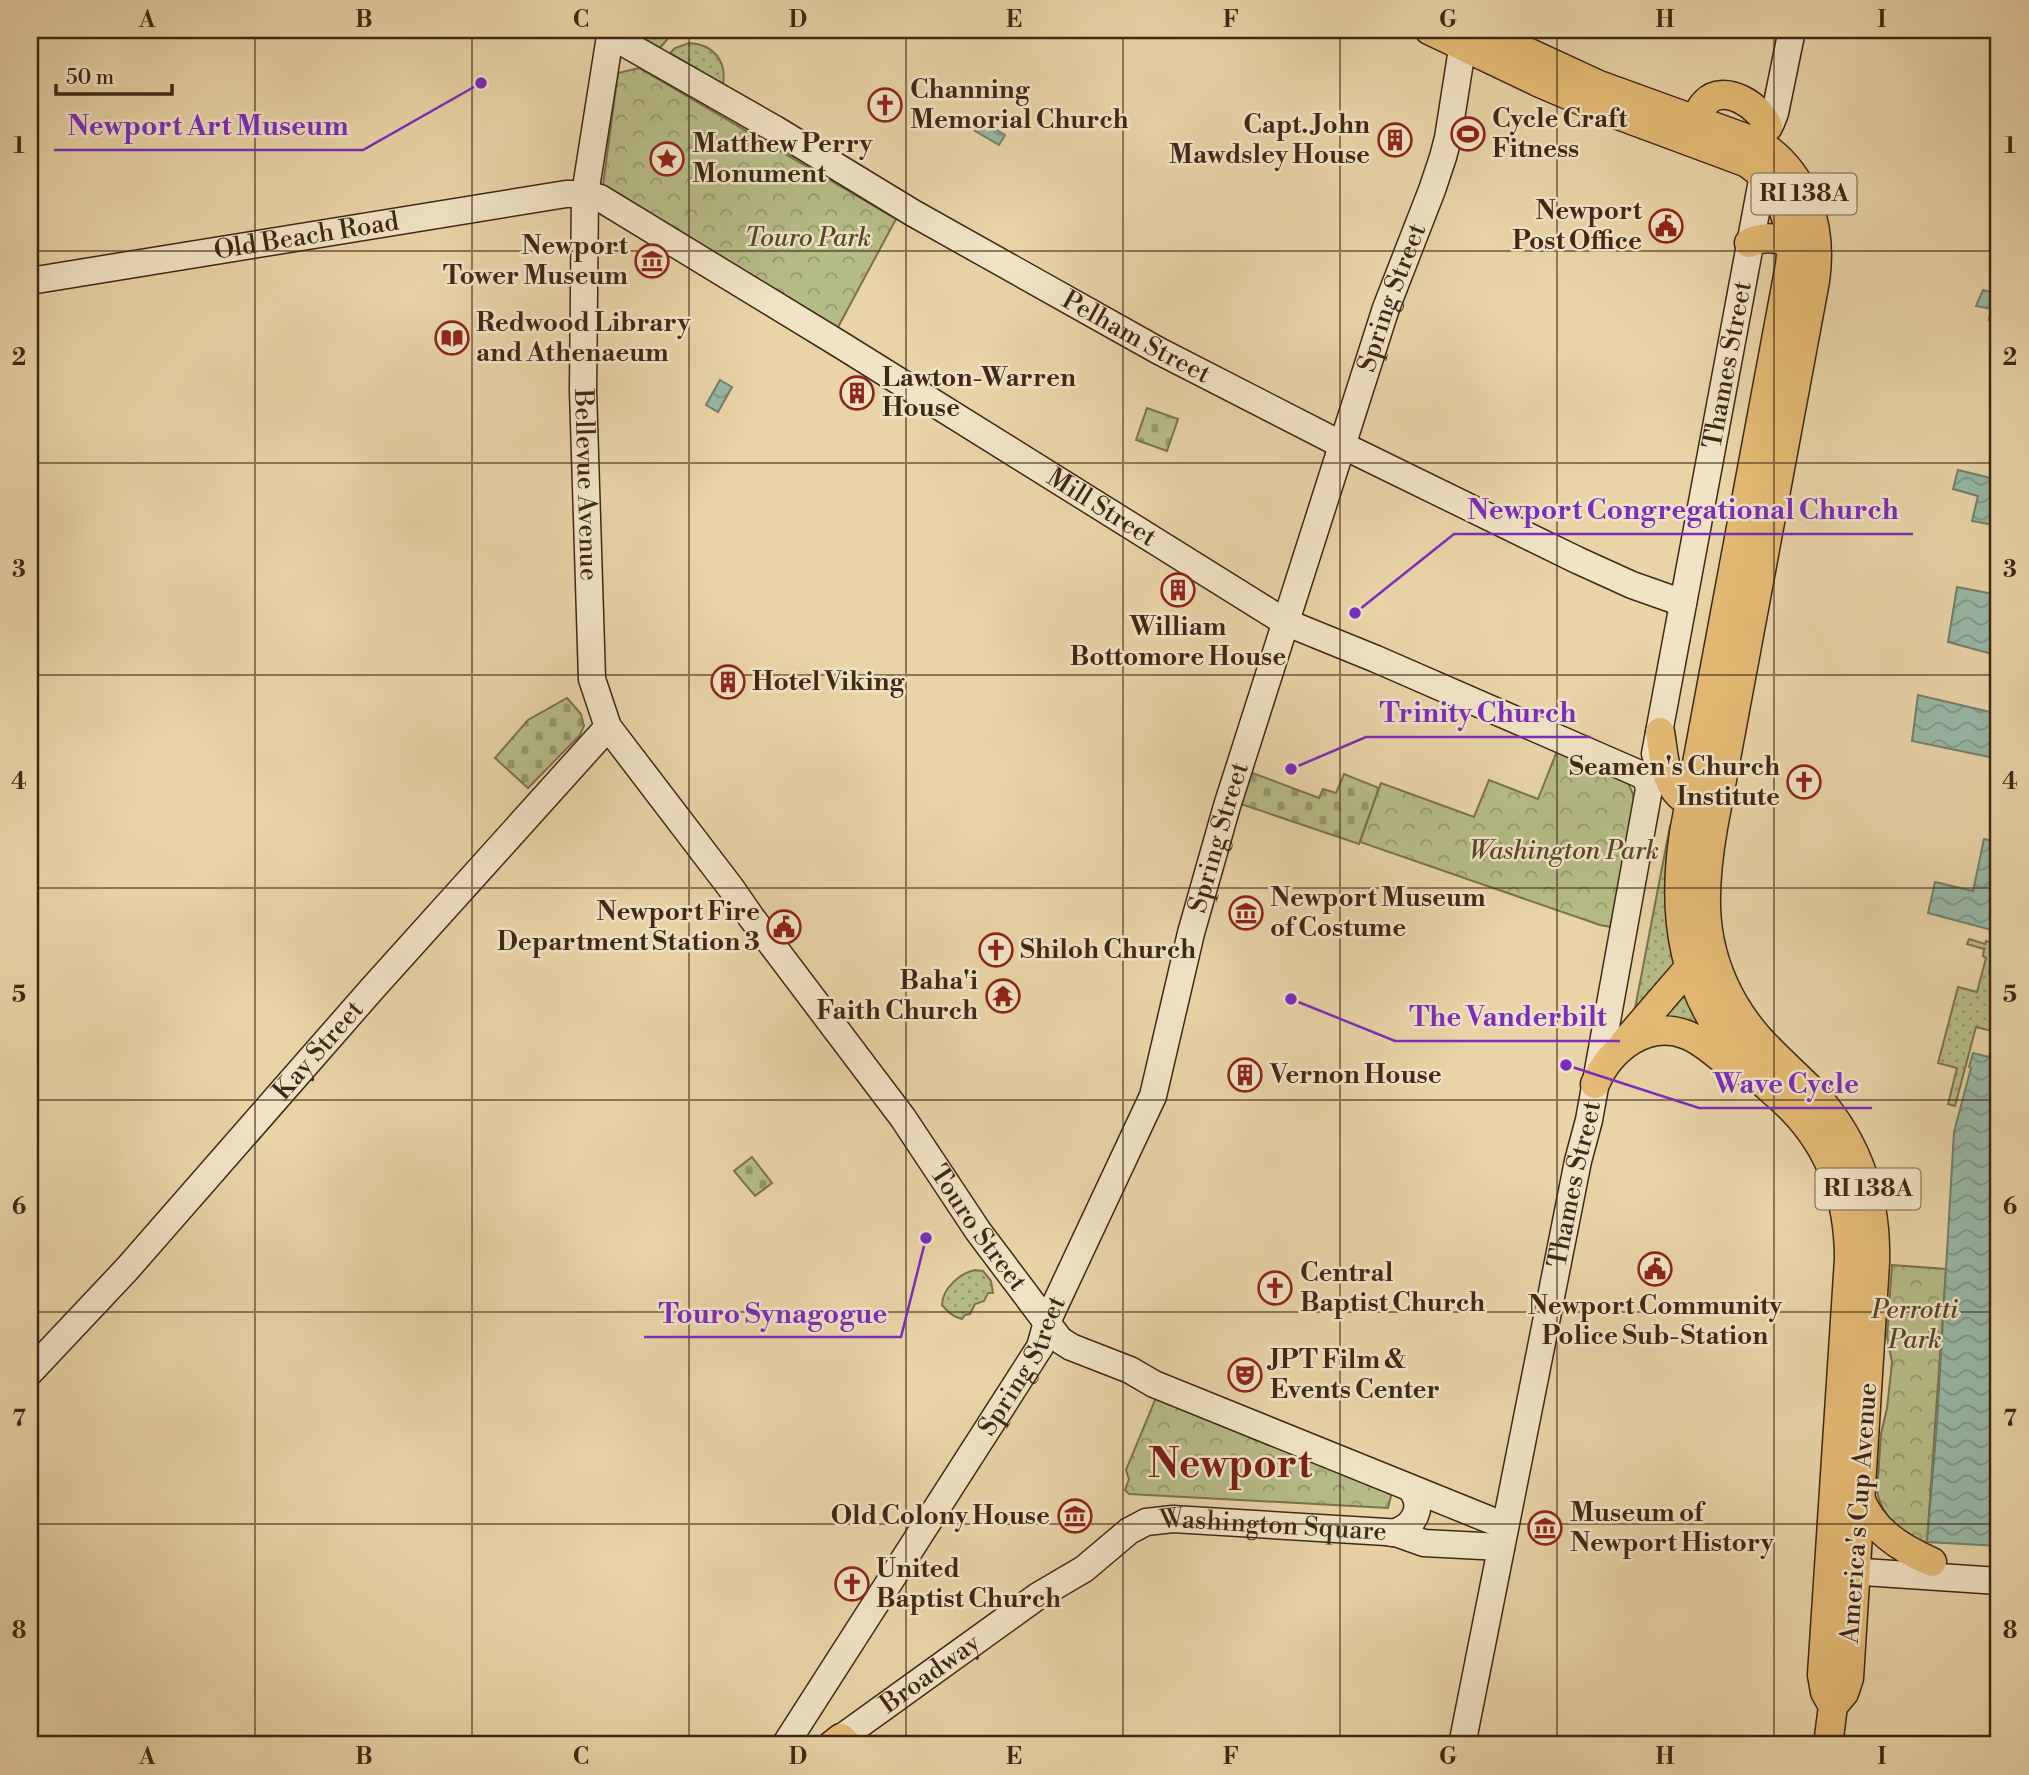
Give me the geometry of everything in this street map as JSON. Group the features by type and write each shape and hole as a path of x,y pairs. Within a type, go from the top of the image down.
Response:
{"main road":[{"name":"RI 138A","path":"1429,30 1469,35 1591,81 1693,130 1721,152"},
{"path":"1693,130 1706,101 1714,96 1724,95 1752,106 1764,117 1761,134"},
{"name":"America's Cup Avenue","path":"1761,134 1795,178 1805,196 1816,232 1817,266 1703,804 1680,858 1678,892 1680,925 1689,968 1704,1004 1725,1041 1751,1071 1802,1120 1821,1146 1833,1169 1844,1204 1849,1235 1842,1562 1849,1678 1844,1693 1833,1706 1828,1745"},
{"name":"America's Cup Avenue","path":"1721,152 1745,162 1763,175 1781,205 1791,244 1790,265 1766,399 1703,804 1708,932 1715,961 1735,1006 1759,1040 1814,1093 1830,1113 1855,1156 1868,1189 1875,1227 1875,1254 1859,1495 1842,1562"},
{"path":"1749,243 1764,238 1777,239 1807,253 1817,266"},
{"path":"1660,732 1672,786 1678,794 1703,804"},
{"path":"1595,1084 1618,1050 1689,968 1702,950 1708,932"},
{"path":"1618,1050 1631,1040 1649,1033 1666,1031 1684,1034 1699,1042 1802,1120"},
{"path":"1859,1495 1871,1519 1887,1536 1932,1562"}],"street":[{"path":"1721,152 1741,149 1761,134 1776,108 1792,30"},
{"name":"Bellevue Avenue","path":"608,727 592,679 583,390 585,194 610,32"},
{"name":"Pelham Street","path":"610,32 914,213 1159,351 1577,560 1632,585 1684,603"},
{"name":"Spring Street","path":"785,1745 1038,1350 1047,1322 1153,1096 1191,933 1226,812 1386,308 1443,157 1469,35"},
{"name":"Thames Street","path":"1462,1745 1578,1161 1587,1130 1649,789 1647,780 1642,775 1652,766 1660,732 1763,175"},
{"name":"Old Beach Road","path":"30,281 348,228 566,194 585,194"},
{"name":"Mill Street","path":"585,194 600,198 841,345 1285,622 1642,775"},
{"name":"Touro Street","path":"608,727 904,1118 978,1231 1063,1342 1130,1370 1154,1384 1410,1488 1503,1537"},
{"name":"Kay Street","path":"30,1372 127,1269 372,989 608,727"},
{"path":"1392,1533 1408,1526 1416,1513 1417,1499 1410,1488"},
{"name":"Washington Square","path":"1065,1581 1095,1561 1129,1531 1152,1521 1173,1519 1392,1533 1424,1543 1503,1537"},
{"path":"1842,1562 1932,1562 1969,1579"},
{"path":"1842,1562 1999,1581"},
{"name":"Broadway","path":"840,1743 1038,1596 1065,1581"}],"green space":[{"path":"631,30 684,30 671,35 660,48"},
{"path":"689,43 705,47 716,55 723,68 723,84 670,53"},
{"name":"Touro Park","path":"639,68 896,219 837,329 603,185 618,73"},
{"path":"1147,408 1178,419 1167,451 1136,440"},
{"path":"567,698 581,714 584,726 580,735 528,788 495,758 528,720"},
{"name":"Washington Park","path":"1557,751 1628,783 1633,794 1634,802 1611,927 1360,842 1381,783 1474,817 1489,780 1538,799"},
{"path":"1250,772 1319,798 1323,789 1336,793 1344,774 1379,788 1359,844 1241,804"},
{"path":"1670,826 1675,827 1680,972 1633,1019"},
{"path":"1969,939 1996,944 1989,973 1999,982 1999,1003 1992,1031 1976,1027 1955,1106 1948,1104 1957,1068 1938,1063 1958,987 1977,992 1986,958 1983,956 1984,949 1967,944"},
{"path":"1688,994 1712,1040 1665,1017 1680,999"},
{"path":"752,1157 772,1183 755,1196 734,1171"},
{"name":"Perrotti Park","path":"1892,1265 1946,1269 1927,1542 1910,1537 1895,1525 1877,1492 1881,1434 1892,1362 1887,1336"},
{"path":"975,1270 983,1271 991,1281 993,1293 988,1293 984,1301 975,1304 970,1314 962,1319 951,1314 942,1305 943,1299 953,1283 964,1274"},
{"path":"1160,1396 1390,1492 1388,1508 1129,1494 1125,1490 1129,1479 1126,1470 1155,1400"}],"water":[{"path":"982,121 1005,135 999,145 975,131"},
{"path":"1983,290 1999,294 1999,322 1989,320 1991,309 1976,306"},
{"path":"720,380 732,387 718,412 706,405"},
{"path":"1958,470 1999,480 1999,526 1972,521 1978,496 1953,489"},
{"path":"1957,587 1999,595 1999,656 1948,642"},
{"path":"1918,695 1999,714 1999,759 1912,741"},
{"path":"1984,839 1999,842 1999,932 1928,913 1935,882 1973,891"},
{"path":"1992,1047 1999,1049 1999,1546 1927,1542 1937,1423 1954,1132 1973,1053 1989,1057"}],"place":[{"name":"Newport Art Museum","path":"481,83"},
{"name":"Channing Memorial Church","path":"885,105"},
{"name":"Cycle Craft Fitness","path":"1468,134"},
{"name":"Capt. John Mawdsley House","path":"1395,140"},
{"name":"Matthew Perry Monument","path":"667,159"},
{"name":"Newport Post Office","path":"1666,226"},
{"name":"Newport Tower Museum","path":"652,261"},
{"name":"Redwood Library and Athenaeum","path":"452,338"},
{"name":"Lawton-Warren House","path":"857,393"},
{"name":"William Bottomore House","path":"1178,590"},
{"name":"Newport Congregational Church","path":"1355,613"},
{"name":"Hotel Viking","path":"728,682"},
{"name":"Trinity Church","path":"1291,769"},
{"name":"Seamen's Church Institute","path":"1804,782"},
{"name":"Newport Museum of Costume","path":"1246,913"},
{"name":"Newport Fire Department Station 3","path":"784,927"},
{"name":"Shiloh Church","path":"996,950"},
{"name":"Baha'i Faith Church","path":"1003,996"},
{"name":"The Vanderbilt","path":"1291,999"},
{"name":"Wave Cycle","path":"1566,1065"},
{"name":"Vernon House","path":"1245,1075"},
{"name":"Touro Synagogue","path":"926,1238"},
{"name":"Newport Community Police Sub-Station","path":"1655,1269"},
{"name":"Central Baptist Church","path":"1275,1288"},
{"name":"JPT Film & Events Center","path":"1245,1375"},
{"name":"Old Colony House","path":"1075,1516"},
{"name":"Museum of Newport History","path":"1545,1528"},
{"name":"United Baptist Church","path":"852,1584"}],"district":[{"name":"Newport","path":"1230,1465"}]}
